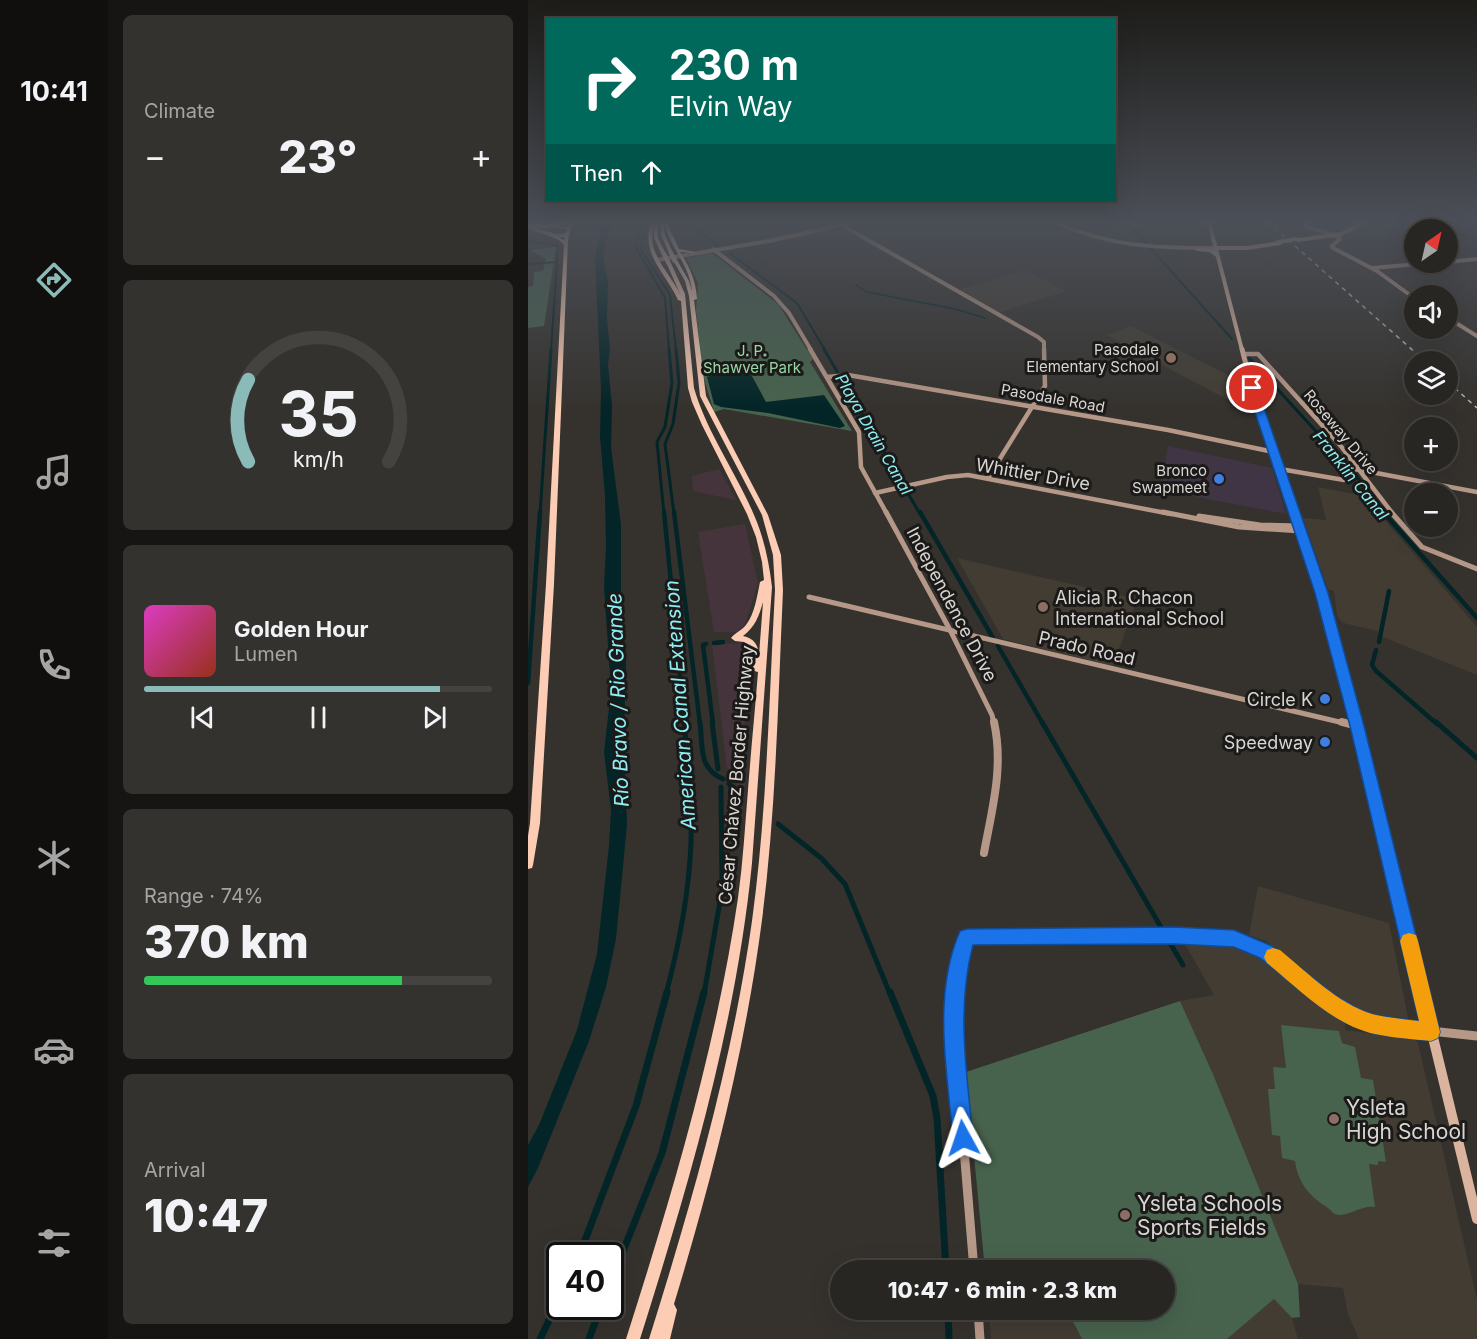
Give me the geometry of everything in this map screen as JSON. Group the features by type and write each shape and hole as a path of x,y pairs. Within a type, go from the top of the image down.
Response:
{"highway":[{"path":"528,865 536,823 563,284"},
{"path":"671,284 678,296 686,325"},
{"name":"César Chávez Border Highway","path":"633,1339 661,1254 715,1047 738,927 749,855 767,600 766,567 762,542 753,516 695,402 680,284"},
{"name":"César Chávez Border Highway","path":"656,1339 680,1267 721,1105 756,924 767,812 780,590 777,555 767,521 703,396 690,290 686,284"},
{"path":"693,313 695,284"},
{"path":"758,716 754,646 746,639 735,638 747,631 752,624 766,567"},
{"path":"628,1339 661,1254"},
{"path":"663,1339 680,1267"}],"main road":[{"path":"1225,284 1243,354 1321,593 1357,726 1477,1219"}],"street":[{"name":"Independence Drive","path":"758,284 782,303 859,432 859,462 950,630 992,715 998,741 998,783 984,853"},
{"path":"948,284 1042,339 1046,350 1047,381 988,478"},
{"path":"1458,324 1477,336"},
{"name":"Roseway Drive","path":"1243,354 1258,354 1360,470 1383,503 1422,547 1477,569"},
{"name":"Pasodale Road","path":"827,377 844,375 1168,430 1274,453"},
{"path":"1280,469 1341,480 1348,479 1352,472 1360,470 1477,492"},
{"name":"Whittier Drive","path":"875,493 955,476 988,478 1239,527 1300,528"},
{"name":"Prado Road","path":"810,597 1001,644 1357,726"},
{"path":"925,625 937,622 940,615"},
{"path":"957,645 961,639 971,636"},
{"path":"973,1260 954,1028 956,982 967,937 1174,936 1223,937 1244,941 1274,957 1329,1002 1351,1015 1374,1024 1477,1036"},
{"path":"979,1320 980,1339"}],"shaded area":[{"path":"977,284 1053,284 1066,291 998,313 959,290"},
{"name":"Pasodale Elementary School","path":"1131,326 1238,380 1244,384 1249,400 1232,402 1106,335"},
{"name":"Bronco Swapmeet","path":"1168,446 1272,468 1286,514 1161,490"},
{"path":"719,469 736,500 693,491 692,476"},
{"path":"1318,487 1364,496 1477,627 1477,675 1378,635 1378,631 1343,623 1337,616 1334,591 1328,589 1303,518 1326,520"},
{"path":"745,524 758,584 745,624 737,632 714,632 698,532"},
{"name":"Alicia R. Chacon International School","path":"957,558 1137,599 1113,666 1003,639"},
{"path":"744,643 745,785 738,788 727,768 712,645"},
{"path":"1258,886 1389,923 1408,1018 1377,1016 1357,1010 1331,995 1266,941 1249,935"},
{"name":"Ysleta High School","path":"1185,944 1232,945 1249,951 1264,958 1321,1006 1345,1021 1345,1030 1414,1039 1418,1043 1477,1300 1477,1339 1359,1339 1348,1314 1343,1288 1298,1284 1213,1074 1180,1001 1214,995"},
{"path":"1274,1299 1292,1318 1298,1339 1227,1339"},
{"path":"990,1320 1072,1320 1082,1339 991,1339"}],"green space":[{"path":"550,284 544,326 528,328 528,287"},
{"name":"J. P. Shawver Park","path":"698,284 753,284 778,304 813,359 810,362 852,431 724,409 714,412 703,375 696,311"},
{"name":"Ysleta Schools Sports Fields","path":"1180,1001 1213,1074 1298,1284 1300,1317 1292,1318 1274,1299 1227,1339 1082,1339 1072,1320 1175,1320 1175,1260 984,1260 966,1072"},
{"path":"1281,1025 1339,1031 1342,1043 1355,1047 1361,1078 1373,1080 1386,1162 1378,1161 1378,1165 1369,1164 1375,1207 1366,1207 1340,1215 1334,1214 1315,1199 1306,1188 1296,1169 1295,1161 1282,1158 1280,1136 1272,1135 1268,1089 1275,1089 1273,1067 1286,1068"}],"water":[{"name":"Río Bravo / Rio Grande","path":"596,284 608,284 611,447 621,525 621,592 626,660 624,740 627,825 616,939 606,987 589,1041 538,1168 528,1187 528,1145 539,1125 577,1030 597,954 609,846 611,810 604,752 611,690 604,587 606,547 600,437 601,390"},
{"path":"747,367 766,402 824,395 845,426 840,428 714,404 707,377"}],"waterway":[{"path":"551,350 555,284"},
{"name":"American Canal Extension","path":"657,284 665,298 669,350"},
{"path":"663,284 670,295 676,350"},
{"name":"Playa Drain Canal","path":"772,284 797,303 825,350"},
{"name":"Franklin Canal","path":"1183,284 1232,339"},
{"path":"856,285 865,291"},
{"path":"867,292 955,309 985,318"},
{"path":"540,514 551,349"},
{"name":"American Canal Extension","path":"664,514 657,442 665,427 672,383 669,349"},
{"path":"674,514 665,444 673,424 679,383 676,349"},
{"name":"Playa Drain Canal","path":"824,349 920,514"},
{"name":"Franklin Canal","path":"1249,358 1356,475 1384,514"},
{"path":"528,683 540,512"},
{"name":"American Canal Extension","path":"664,512 685,724"},
{"path":"674,512 700,724"},
{"name":"Playa Drain Canal","path":"920,512 993,638"},
{"name":"Franklin Canal","path":"1383,512 1477,618"},
{"path":"1379,642 1389,591"},
{"path":"714,643 723,642"},
{"path":"706,644 703,645 713,724"},
{"name":"Playa Drain Canal","path":"998,646 1043,724"},
{"path":"1376,650 1372,665 1376,671 1437,724"},
{"name":"American Canal Extension","path":"666,994 683,919 690,862 690,798 684,722"},
{"path":"700,722 703,756 709,769 723,779"},
{"path":"712,722 718,769"},
{"name":"Playa Drain Canal","path":"1042,722 1162,929"},
{"path":"1436,722 1477,758"},
{"path":"729,784 739,793"},
{"path":"704,994 722,890 721,787"},
{"path":"778,824 821,858 845,884 890,994"},
{"name":"Playa Drain Canal","path":"1170,943 1183,965"},
{"name":"American Canal Extension","path":"584,1242 636,1106 667,992"},
{"path":"624,1249 662,1153 704,992"},
{"path":"890,992 933,1096 937,1118 945,1260"},
{"name":"American Canal Extension","path":"540,1339 549,1320"},
{"path":"589,1339 596,1320"},
{"path":"948,1320 949,1339"}],"railway":[{"path":"1339,284 1414,351"},
{"path":"1458,391 1477,408"}],"slow traffic":[{"path":"1273,957 1329,1002 1361,1020 1384,1026 1431,1032 1409,941"}],"place":[{"name":"Pasodale Elementary School","path":"1171,358"},
{"name":"Bronco Swapmeet","path":"1219,479"},
{"name":"Alicia R. Chacon International School","path":"1043,607"},
{"name":"Circle K","path":"1325,699"},
{"name":"Speedway","path":"1325,742"},
{"name":"Ysleta High School","path":"1334,1119"},
{"name":"Ysleta Schools Sports Fields","path":"1125,1215"}],"route":[{"path":"963,1138 954,1001 958,966 967,937 1174,936 1223,937 1244,941 1274,957 1329,1002 1361,1020 1384,1026 1431,1032 1357,726 1321,593 1252,388"}]}
